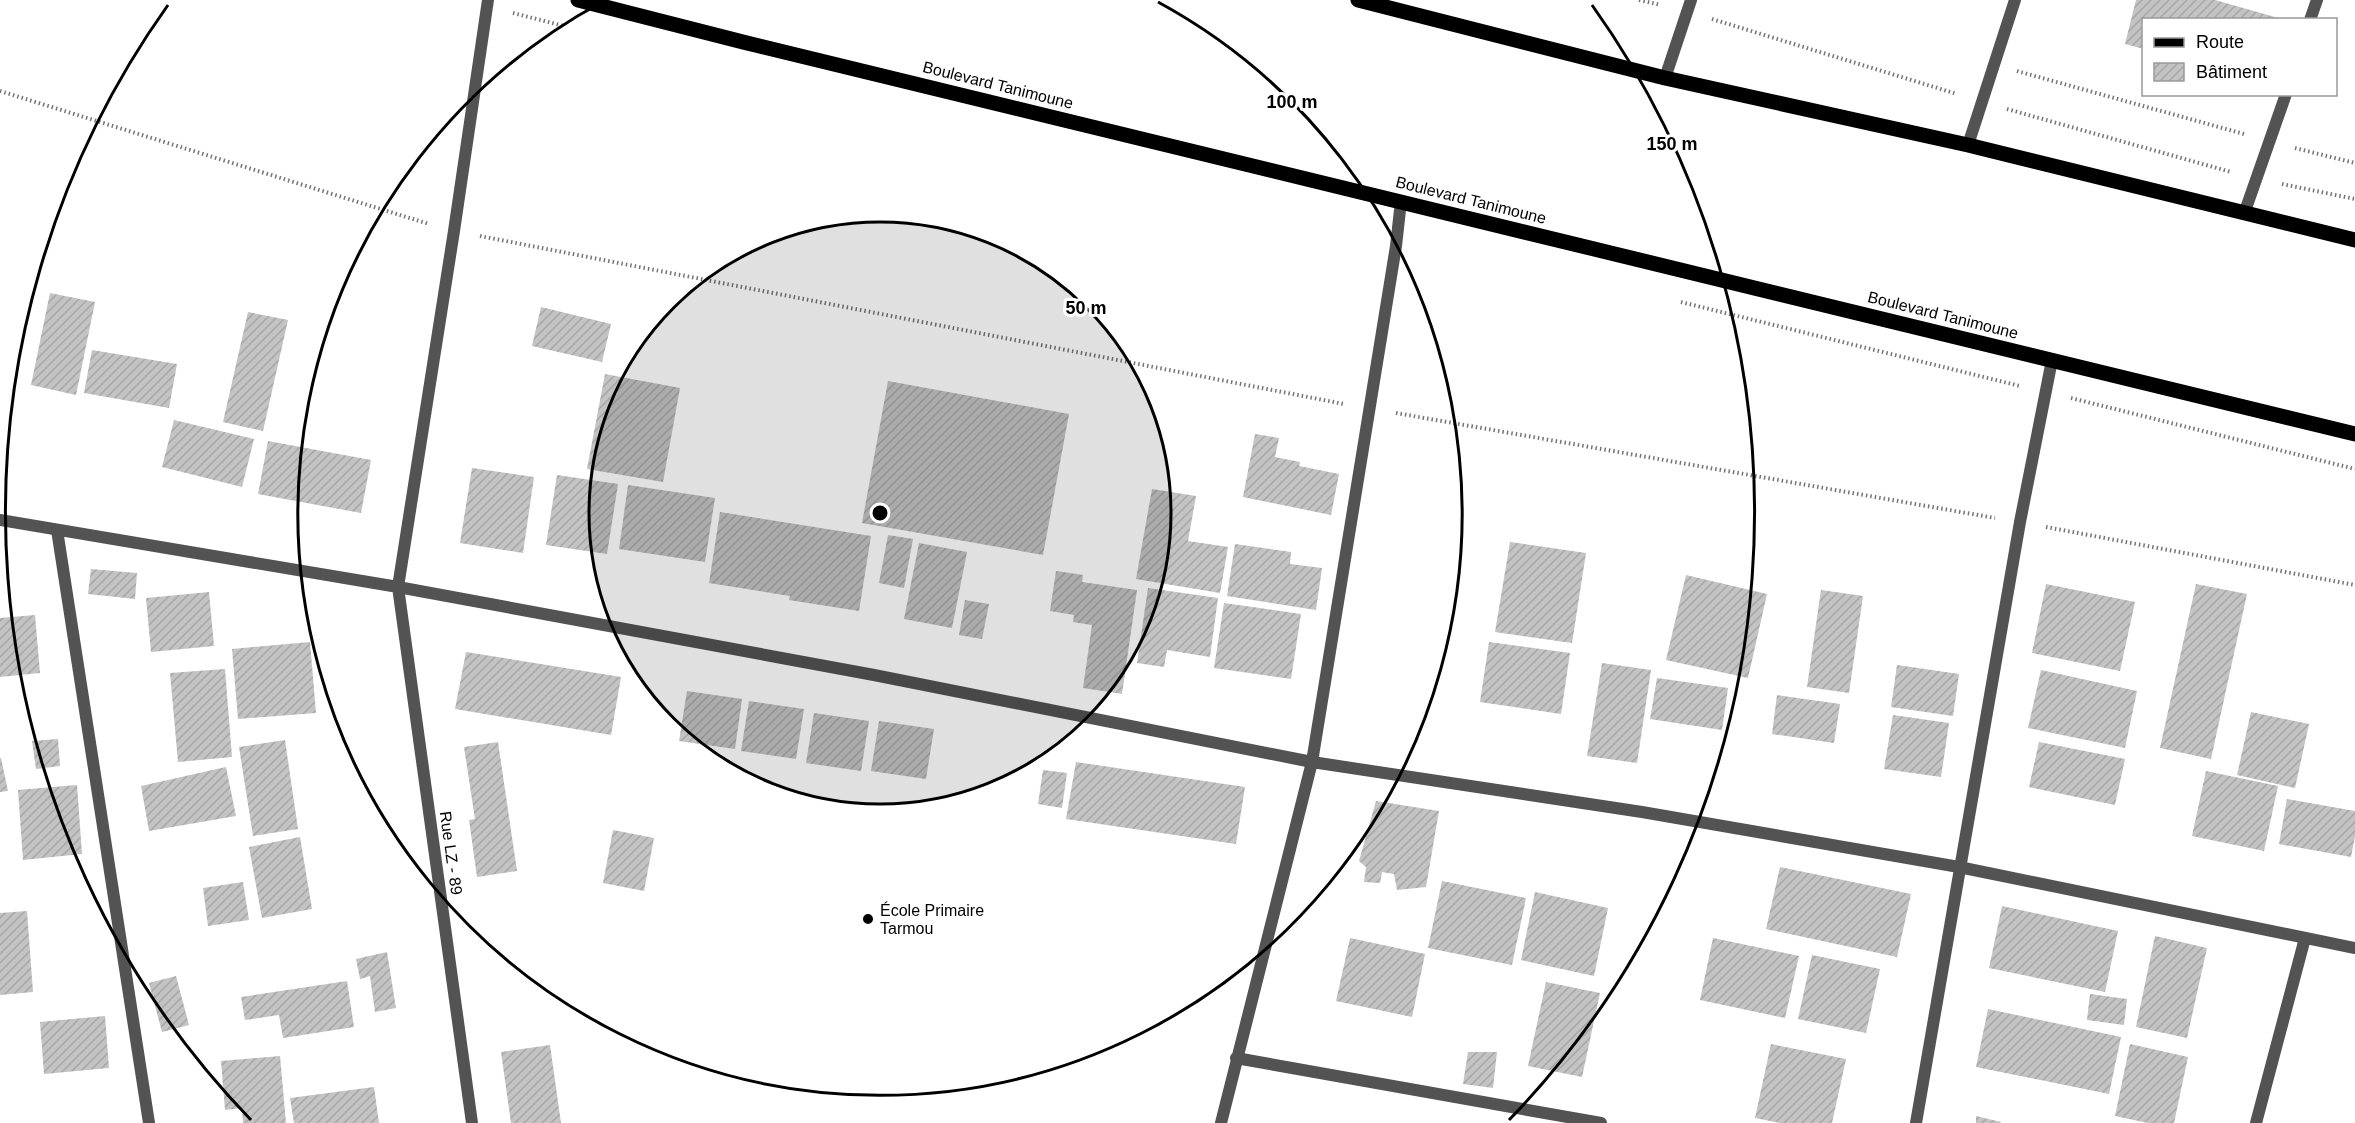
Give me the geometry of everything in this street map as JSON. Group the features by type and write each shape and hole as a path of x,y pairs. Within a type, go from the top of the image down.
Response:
{"main road":[{"name":"Boulevard Tanimoune","path":"578,0 2355,434"},
{"path":"1365,1 1665,78 1968,145 2355,240"}],"street":[{"name":"Rue LZ - 89","path":"472,1123 398,587 488,0"},
{"path":"1665,78 1692,0"},
{"path":"1968,145 2015,0"},
{"path":"2311,18 2317,0"},
{"path":"2244,214 2285,96"},
{"path":"1221,1123 1311,762 1370,409 1401,201"},
{"path":"1916,1123 2020,522 2052,360"},
{"path":"0,520 398,587 874,675 1311,762 1642,812 1959,867 2355,948"},
{"path":"57,530 148,1123"},
{"path":"2256,1123 2304,938"},
{"path":"1236,1058 1601,1123"}],"path":[{"path":"1994,64 2270,142 2355,163"},
{"path":"0,90 373,208 454,231 1370,409 2020,522 2355,585"}],"building":[{"path":"2136,0 2215,0 2278,18 2142,18 2142,48 2125,44"},
{"path":"50,293 95,302 76,395 31,385"},
{"path":"541,307 611,324 602,362 532,346"},
{"path":"248,312 288,320 263,431 223,422"},
{"path":"92,350 177,364 169,408 84,393"},
{"path":"605,374 680,388 663,482 587,469"},
{"path":"888,381 1069,414 1043,555 862,523"},
{"path":"174,420 254,439 242,487 162,467"},
{"path":"1255,434 1279,438 1275,457 1300,462 1299,466 1339,474 1331,515 1243,497"},
{"path":"268,441 371,460 361,513 258,494"},
{"path":"472,468 534,477 523,553 460,543"},
{"path":"557,475 618,484 607,554 546,545"},
{"path":"628,485 715,498 705,562 619,549"},
{"path":"1152,489 1196,496 1188,541 1228,547 1220,593 1136,579"},
{"path":"720,512 871,536 859,611 789,600 790,596 709,583"},
{"path":"888,535 913,539 904,588 879,583"},
{"path":"1510,542 1586,553 1572,643 1495,632"},
{"path":"919,543 967,552 952,628 904,619"},
{"path":"1235,544 1291,552 1290,564 1322,568 1316,610 1227,596"},
{"path":"91,569 137,573 135,599 88,594"},
{"path":"1056,571 1083,575 1082,582 1137,590 1122,694 1083,688 1092,625 1073,622 1074,615 1050,611"},
{"path":"1686,575 1767,594 1748,678 1666,660"},
{"path":"2046,584 2135,602 2120,671 2032,653"},
{"path":"2196,584 2247,594 2211,759 2160,748"},
{"path":"1148,588 1218,598 1210,657 1167,650 1164,667 1137,663"},
{"path":"1821,590 1863,596 1849,693 1807,687"},
{"path":"209,592 214,646 151,652 146,598"},
{"path":"965,600 989,604 982,639 959,635"},
{"path":"1224,603 1301,614 1291,679 1214,668"},
{"path":"35,615 40,673 0,677 0,618"},
{"path":"310,642 316,713 238,719 232,649"},
{"path":"1489,642 1570,653 1561,714 1480,702"},
{"path":"466,652 621,677 611,735 455,709"},
{"path":"1602,663 1651,670 1637,763 1587,756"},
{"path":"1897,665 1959,674 1953,716 1891,707"},
{"path":"225,669 232,757 178,762 170,673"},
{"path":"2041,670 2137,691 2125,748 2028,728"},
{"path":"1657,678 1728,688 1722,730 1650,719"},
{"path":"687,691 742,699 735,749 679,741"},
{"path":"1777,695 1840,704 1834,743 1772,734"},
{"path":"749,701 804,709 796,759 741,751"},
{"path":"2251,712 2309,724 2295,788 2237,775"},
{"path":"814,713 869,721 861,771 806,763"},
{"path":"1893,715 1949,723 1941,777 1884,769"},
{"path":"879,721 934,729 926,779 871,771"},
{"path":"58,739 60,766 36,769 32,741"},
{"path":"285,740 298,829 253,836 239,747"},
{"path":"498,742 517,871 477,877 469,820 475,819 464,747"},
{"path":"2039,742 2125,759 2115,805 2029,787"},
{"path":"0,758 8,791 0,792"},
{"path":"1076,762 1245,787 1236,844 1066,819"},
{"path":"226,767 236,816 149,831 141,786"},
{"path":"1043,770 1067,773 1062,808 1038,804"},
{"path":"2206,771 2278,786 2264,851 2192,836"},
{"path":"77,785 82,854 23,860 18,790"},
{"path":"2287,799 2355,811 2355,836 2351,857 2279,844"},
{"path":"1376,801 1439,811 1426,887 1397,890 1394,874 1382,872 1380,883 1364,882 1366,867 1359,861"},
{"path":"613,830 654,838 644,891 603,883"},
{"path":"300,837 312,909 262,918 249,847"},
{"path":"1780,867 1911,894 1897,957 1766,929"},
{"path":"1442,881 1526,898 1512,965 1428,948"},
{"path":"243,882 249,920 208,926 203,888"},
{"path":"1535,892 1608,908 1594,976 1521,960"},
{"path":"2002,906 2118,931 2105,992 1989,968"},
{"path":"27,911 33,992 0,995 0,913"},
{"path":"2155,936 2207,948 2187,1038 2136,1027"},
{"path":"1350,938 1425,954 1412,1017 1336,1001"},
{"path":"1713,938 1799,956 1785,1018 1700,1000"},
{"path":"387,952 396,1008 375,1012 370,976 360,979 356,959"},
{"path":"1812,955 1880,969 1866,1033 1798,1019"},
{"path":"176,976 189,1025 162,1032 149,983"},
{"path":"347,981 354,1027 283,1038 279,1015 245,1020 241,997"},
{"path":"1546,982 1600,993 1582,1077 1528,1066"},
{"path":"2090,994 2127,999 2124,1025 2087,1020"},
{"path":"1988,1009 2121,1037 2109,1094 1976,1067"},
{"path":"105,1016 109,1068 44,1074 40,1022"},
{"path":"1771,1044 1846,1059 1832,1123 1780,1123 1755,1118"},
{"path":"2130,1044 2188,1057 2174,1123 2148,1123 2115,1116"},
{"path":"550,1045 561,1123 511,1123 501,1052"},
{"path":"1468,1052 1497,1052 1493,1088 1463,1084"},
{"path":"280,1056 286,1123 243,1123 242,1108 225,1110 221,1061"},
{"path":"374,1087 379,1123 294,1123 290,1098"},
{"path":"1976,1116 2001,1122 1976,1123"}],"place":[{"name":"École Primaire Tarmou","path":"868,919"}]}
